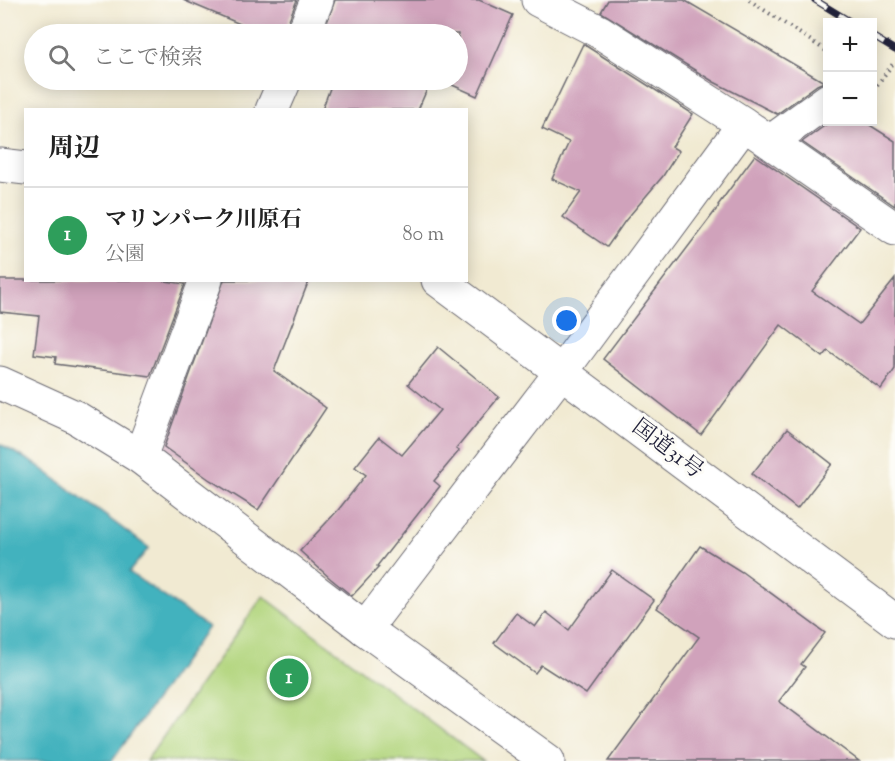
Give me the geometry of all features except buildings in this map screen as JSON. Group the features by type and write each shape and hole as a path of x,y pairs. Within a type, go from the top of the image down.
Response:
{"main road":[{"path":"307,24 317,0"},
{"path":"538,0 600,32 757,133 895,229"},
{"path":"273,108 281,90"},
{"path":"365,629 562,371 757,133 823,102"},
{"path":"0,165 24,168"},
{"path":"140,457 205,282"},
{"name":"国道31号","path":"441,282 895,621"},
{"path":"0,383 75,417 140,457 365,629 548,761"}],"path":[{"path":"749,0 823,49"},
{"path":"877,84 895,61"}],"green space":[{"path":"263,596 483,761 146,761"}],"water":[{"path":"0,444 37,465 149,548 129,572 208,627 112,761 0,761"}],"railway":[{"path":"815,0 844,18"},
{"path":"877,39 895,50"}],"place":[{"name":"マリンパーク川原石","path":"289,678"}]}
